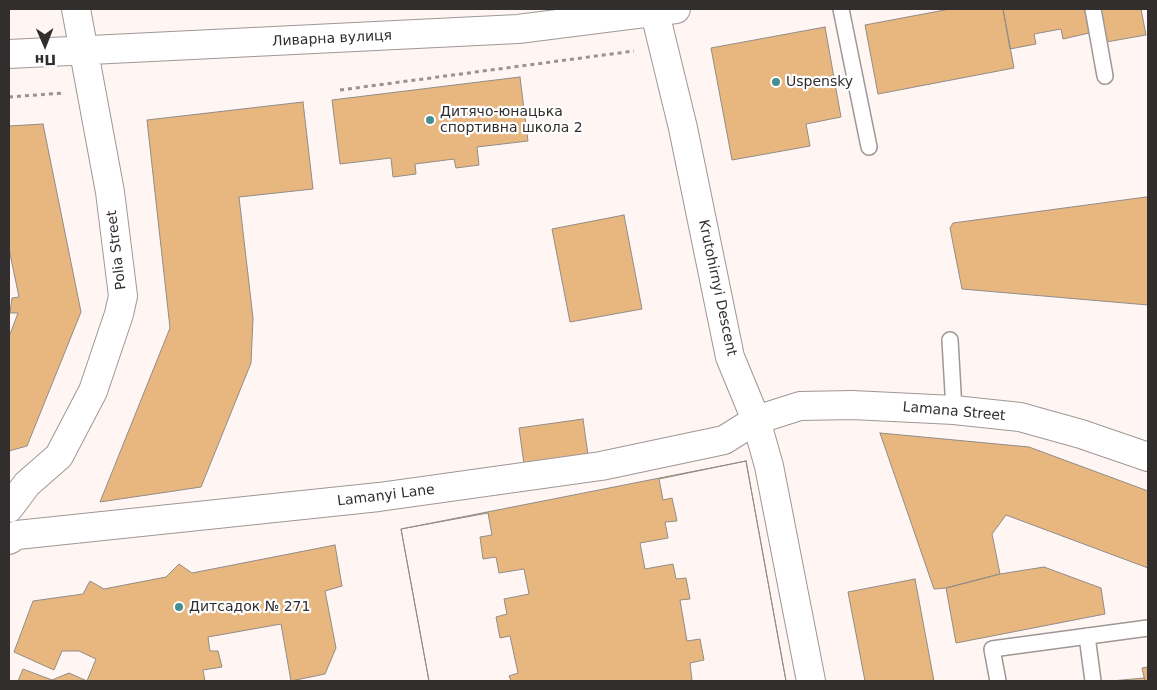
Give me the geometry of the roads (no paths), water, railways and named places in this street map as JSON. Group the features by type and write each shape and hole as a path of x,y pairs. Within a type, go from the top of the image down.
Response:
{"street":[{"name":"Polia Street","path":"9,508 27,484 59,456 93,391 119,314 123,296 110,192 76,9"},
{"name":"Ливарна вулиця","path":"9,54 518,29 661,10"},
{"name":"Krutohirnyi Descent","path":"661,10 662,47 683,128 730,357 756,420 769,466 810,681"},
{"name":"Lamana Street","path":"756,420 800,406 852,405 954,410 1020,417 1081,434 1148,456"},
{"name":"Lamanyi Lane","path":"9,540 17,535 379,498 601,466 724,440 756,420"}],"lane":[{"path":"842,9 869,147"},
{"path":"1093,9 1105,76"},
{"path":"950,340 954,410"},
{"path":"998,681 992,649 1148,628"},
{"path":"1087,636 1093,681"}],"place":[{"name":"Uspensky","path":"776,82"},
{"name":"Дитячо-юнацька спортивна школа 2","path":"430,120"},
{"name":"Дитсадок № 271","path":"179,607"}]}
